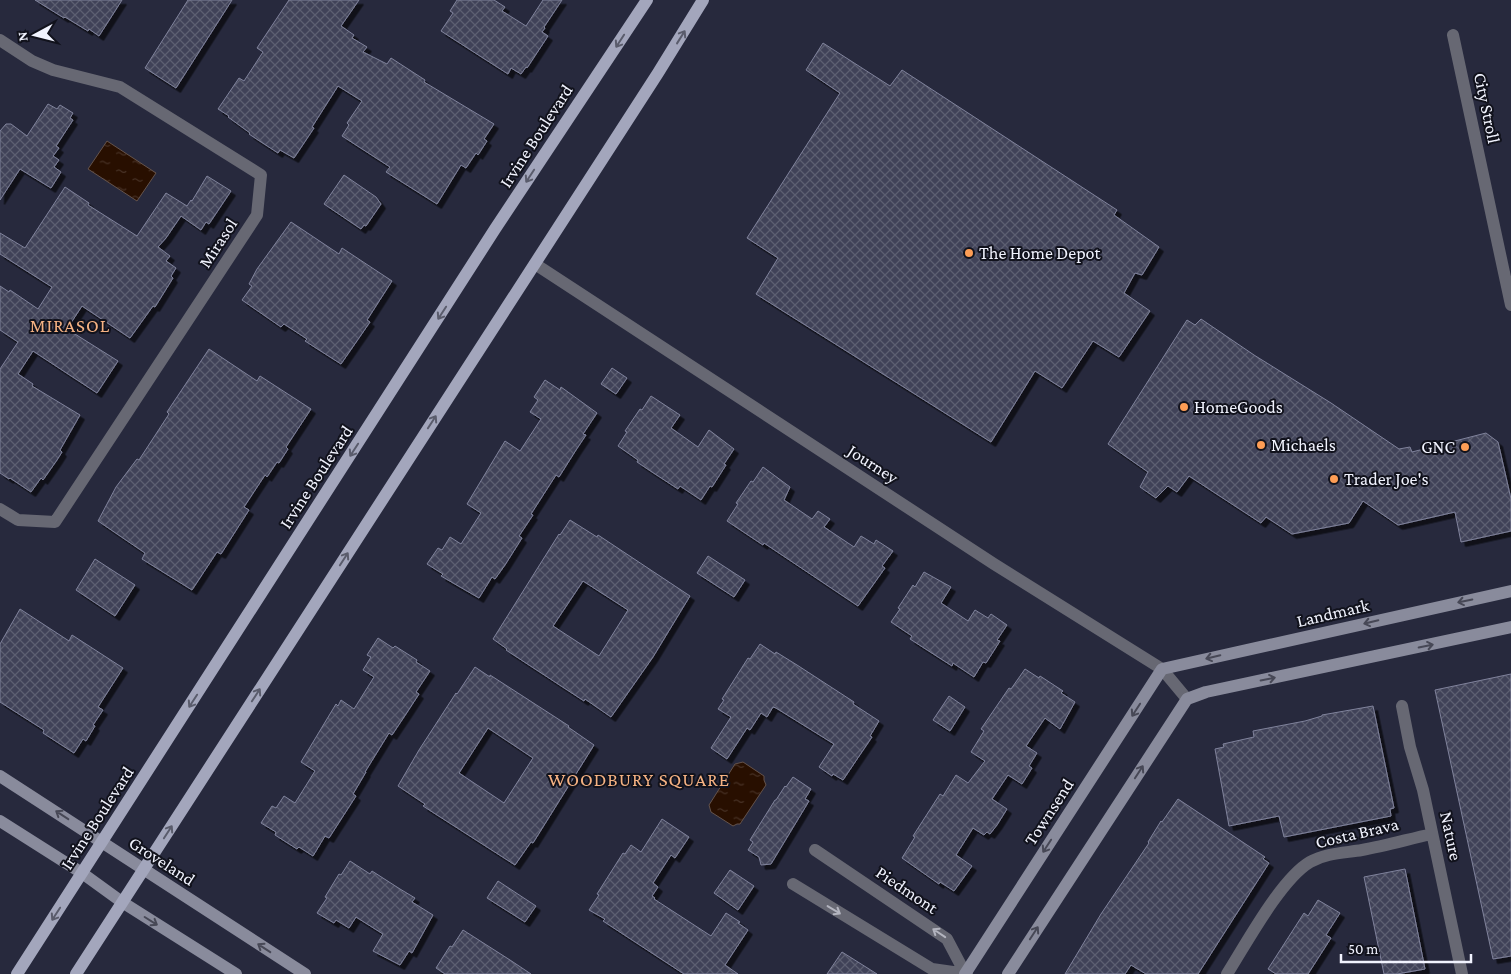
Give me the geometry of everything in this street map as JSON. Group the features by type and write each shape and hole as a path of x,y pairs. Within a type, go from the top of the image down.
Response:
{"main road":[{"name":"Irvine Boulevard","path":"17,974 495,229 647,0"},
{"path":"76,974 535,264 703,0"}],"street":[{"name":"City Stroll","path":"1453,35 1511,306"},
{"name":"Mirasol","path":"0,40 28,58 52,70 120,87 261,175 257,216 55,522 18,520 0,508"},
{"name":"Journey","path":"535,264 986,558 1162,669 1187,698"},
{"name":"Landmark","path":"1162,669 1511,591"},
{"path":"1008,974 1187,698 1206,692 1511,627"},
{"name":"Townsend","path":"966,974 1162,669"},
{"name":"Nature","path":"1402,706 1462,974"},
{"name":"Groveland","path":"0,776 305,974"},
{"path":"0,821 82,873 122,902 236,974"},
{"name":"Costa Brava","path":"1226,974 1271,904 1298,870 1325,856 1362,850 1432,834"},
{"name":"Piedmont","path":"814,850 948,939 966,974"},
{"path":"793,884 932,969 966,974"}],"water":[{"path":"107,141 156,173 137,201 88,169"},
{"path":"743,762 764,776 766,785 740,824 733,826 711,812 709,805 735,764"}],"building":[{"path":"35,0 122,0 99,36"},
{"path":"188,0 232,0 176,88 145,68"},
{"path":"289,0 359,0 341,26 354,35 352,38 367,47 363,52 387,64 391,58 425,80 424,82 494,124 484,139 487,141 478,155 476,153 466,168 461,165 437,204 386,172 390,167 342,136 349,125 347,123 362,101 338,86 294,158 280,150 278,153 249,134 218,109 239,78 244,81 263,52 257,48"},
{"path":"457,0 494,0 505,7 502,11 526,26 543,0 562,0 542,32 548,36 527,68 521,74 511,68 508,74 441,31 453,13 450,11"},
{"name":"The Home Depot","path":"823,43 890,86 902,70 1117,210 1114,215 1159,247 1142,275 1135,273 1124,293 1150,311 1119,357 1093,341 1062,388 1035,371 991,442 756,294 778,258 747,238 840,93 806,70"},
{"path":"48,104 57,109 60,105 73,113 70,118 73,120 56,146 59,148 53,156 59,160 54,167 61,172 51,188 20,169 0,200 0,131 6,124 11,124 27,136"},
{"path":"344,175 376,197 381,204 366,226 364,225 361,229 324,204"},
{"path":"207,176 231,191 209,224 206,222 201,230 181,216 158,247 170,256 166,261 176,268 171,276 173,278 155,307 153,306 130,338 82,306 67,329 118,361 97,393 33,351 18,374 33,384 32,386 80,415 60,450 62,452 57,460 43,480 41,478 31,492 0,473 0,369 18,342 0,330 0,286 9,292 10,290 38,309 52,287 0,254 0,233 25,248 65,187 89,203 88,205 137,236 166,193 187,206"},
{"path":"291,222 339,254 342,248 392,281 367,320 370,322 341,364 305,341 307,339 284,324 281,327 242,300 252,286 249,284 257,269"},
{"path":"1201,319 1399,449 1410,447 1412,452 1486,433 1498,442 1511,499 1511,531 1461,542 1455,512 1398,525 1363,501 1349,523 1292,534 1266,517 1261,523 1189,476 1177,492 1168,486 1156,498 1140,487 1148,472 1108,444 1187,320 1195,325"},
{"path":"209,349 257,381 260,376 311,409 286,447 288,449 279,463 277,462 267,477 265,475 244,507 249,510 221,554 217,552 192,590 142,559 145,553 98,521 116,487 137,459 139,460 169,414 167,412"},
{"path":"612,368 627,378 616,394 601,384"},
{"path":"545,380 560,390 561,387 597,413 583,434 586,435 559,477 556,475 531,514 533,515 519,536 522,538 505,565 495,579 492,577 479,598 441,576 443,574 427,564 438,548 442,550 450,537 461,544 481,513 467,504 505,441 520,451 541,419 530,412 538,400 534,397"},
{"path":"651,396 680,415 671,428 698,447 709,430 734,449 712,487 710,486 701,500 680,486 678,489 637,462 638,460 618,446 627,432 625,431"},
{"path":"763,467 790,487 784,500 812,519 818,511 830,519 824,527 854,547 861,536 874,544 876,540 893,551 882,566 885,568 858,606 764,543 763,545 727,521 738,504 736,503"},
{"path":"570,520 597,537 598,535 690,596 653,657 611,717 506,650 493,639","holes":["583,581 628,610 599,656 553,626"]},
{"path":"708,556 745,580 734,597 697,573"},
{"path":"95,559 135,585 115,616 76,590"},
{"path":"924,572 951,587 941,603 968,621 975,610 988,618 991,614 1007,625 997,640 1000,641 986,663 983,662 974,677 953,663 952,666 910,639 912,636 891,622 913,585 915,587"},
{"path":"20,609 69,641 72,635 123,668 98,707 103,710 93,725 95,726 86,741 83,739 74,753 43,733 44,730 0,702 0,644"},
{"path":"378,638 393,648 395,646 430,671 416,692 419,694 392,735 389,733 365,772 353,794 356,796 329,838 325,836 313,856 299,847 297,849 275,835 276,832 261,823 272,806 276,808 284,796 295,803 315,771 301,762 336,704 338,706 341,700 354,709 374,677 363,670 371,657 367,655"},
{"path":"760,644 797,665 854,702 853,704 879,721 870,736 872,737 843,780 833,774 832,776 819,767 834,744 773,707 767,717 761,713 750,730 747,728 727,759 711,748 731,717 718,709 724,700 722,699 748,658 750,659"},
{"path":"475,667 569,726 594,745 533,843 531,842 515,865 423,806 425,804 398,786 419,750","holes":["488,728 533,758 504,803 459,773"]},
{"path":"1025,669 1063,691 1061,693 1075,702 1060,729 1045,718 1026,746 1037,753 1029,766 1032,768 1022,784 1008,775 992,799 1007,809 990,834 987,832 984,835 973,828 956,855 972,866 954,891 940,882 939,884 902,858 915,837 913,836 940,794 943,796 956,775 968,783 985,761 971,752 984,731 981,729 1009,688 1011,689"},
{"path":"1511,674 1511,956 1493,959 1435,690"},
{"path":"949,696 965,707 950,731 933,720"},
{"path":"1373,706 1394,808 1390,809 1391,816 1284,837 1279,816 1229,826 1215,749 1224,747 1223,744 1254,737 1253,731 1305,721 1322,715"},
{"path":"793,777 811,789 805,799 809,801 771,864 761,865 759,857 748,850 753,842 750,840 775,800"},
{"path":"1178,799 1265,857 1263,859 1269,863 1198,974 1146,974 1131,965 1125,974 1065,974 1101,914 1149,843 1161,821"},
{"path":"662,819 689,837 675,858 671,855 653,883 658,887 652,896 711,936 726,913 740,922 738,923 748,930 725,965 738,974 684,974 589,910 623,853 625,854 631,845 641,852"},
{"path":"350,861 370,874 372,871 415,898 412,902 433,915 412,953 409,951 400,965 373,951 383,934 356,917 349,928 336,920 334,923 317,913 339,874 341,875"},
{"path":"1405,869 1425,969 1397,974 1384,974 1364,877"},
{"path":"730,870 754,886 738,910 714,893"},
{"path":"498,881 536,906 525,922 487,898"},
{"path":"1318,900 1340,913 1326,935 1331,938 1308,974 1276,974 1268,969 1304,913 1308,916"},
{"path":"463,930 531,974 445,974 436,968"},
{"path":"842,952 877,974 827,974"}],"place":[{"name":"The Home Depot","path":"969,253"},
{"name":"HomeGoods","path":"1184,407"},
{"name":"Michaels","path":"1261,445"},
{"name":"GNC","path":"1465,447"},
{"name":"Trader Joe's","path":"1334,479"}],"district":[{"name":"MIRASOL","path":"70,325"},
{"name":"WOODBURY SQUARE","path":"639,779"}]}
